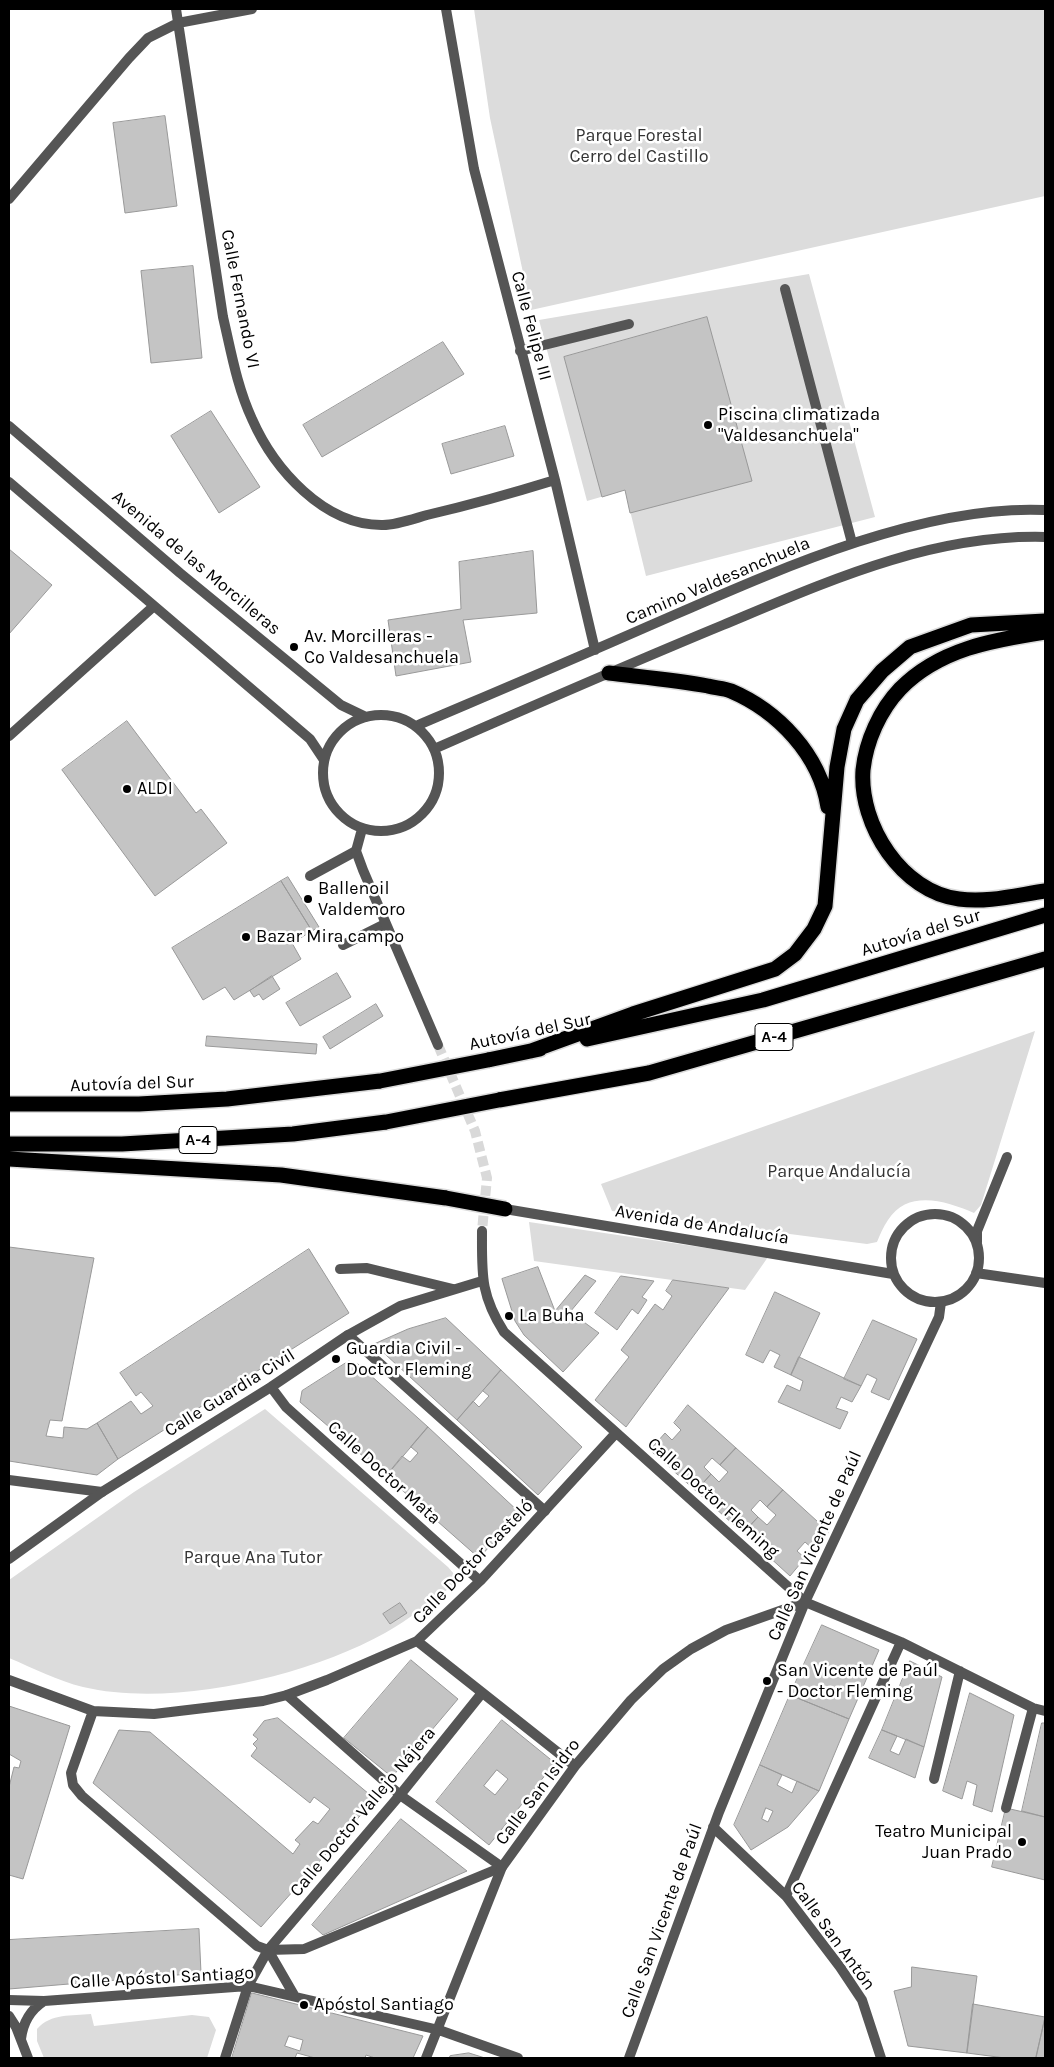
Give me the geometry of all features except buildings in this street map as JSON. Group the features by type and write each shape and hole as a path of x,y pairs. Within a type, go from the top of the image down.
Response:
{"highway":[{"path":"830,825 844,730 858,700 882,671 910,647 971,625 1045,621"},
{"path":"1045,632 991,640 958,650 921,672 900,689 885,708 869,740 863,772 867,808 878,834 892,859 913,880 933,891 957,899 980,900 1045,891"},
{"path":"531,1051 633,1014 775,968 788,959 814,929 825,906 830,870 830,825 825,791 810,756 784,727 760,708 730,690 691,683 609,673"},
{"name":"Autovía del Sur","path":"9,1104 139,1104 227,1099 380,1081 531,1051 763,1000 1045,915"},
{"name":"A-4","path":"9,1144 122,1144 293,1134 386,1122 649,1073 1045,959"},
{"path":"9,1160 281,1175 446,1198 505,1209"}],"street":[{"name":"Calle Fernando VI","path":"176,9 223,317 234,366 252,419 274,455 305,492 326,510 353,522 367,524 385,525 479,503 555,480"},
{"path":"9,199 148,38 178,23 252,9"},
{"name":"Calle Felipe III","path":"446,9 474,169 555,480 595,650"},
{"path":"785,289 852,543"},
{"path":"520,351 629,324"},
{"name":"Avenida de las Morcilleras","path":"9,426 180,572 341,705 366,717"},
{"path":"9,482 310,739 324,760"},
{"name":"Camino Valdesanchuela","path":"416,726 695,606 852,543 948,519 985,513 1045,510"},
{"path":"434,749 609,673 876,563 954,546 1026,537 1045,538"},
{"path":"9,736 154,606"},
{"path":"383,715 400,718 416,726 426,736 434,749 439,768 438,787 430,805 417,819 400,829 381,832 362,829 347,821 334,809 326,794 323,777 324,760 330,745 352,723 366,717 383,715"},
{"path":"362,829 356,851 385,924 438,1045"},
{"path":"310,876 356,851"},
{"path":"343,945 385,924"},
{"path":"976,1242 964,1224 949,1215 933,1213 918,1216 899,1232 892,1246 891,1263 893,1274 904,1290 918,1299 941,1302 961,1294 976,1273 979,1257 976,1242 977,1232 1007,1157"},
{"name":"Avenida de Andalucía","path":"505,1209 893,1274"},
{"name":"Calle Doctor Fleming","path":"482,1231 482,1281 493,1315 504,1332 805,1602 901,1642 1033,1708 1045,1711"},
{"path":"340,1269 367,1268 453,1289"},
{"path":"976,1273 1045,1283"},
{"name":"Calle Guardia Civil","path":"9,1559 102,1492 271,1387 348,1335 400,1306 482,1281"},
{"name":"Calle San Vicente de Paúl","path":"629,2058 713,1828 805,1602 938,1317 941,1302"},
{"path":"348,1335 545,1512"},
{"name":"Calle Doctor Mata","path":"271,1387 286,1408 480,1581"},
{"name":"Calle Doctor Casteló","path":"9,1680 93,1711 154,1714 263,1700 287,1695 328,1680 418,1641 480,1581 616,1433"},
{"path":"9,1480 102,1492"},
{"name":"Calle San Isidro","path":"268,1950 304,1950 502,1867 576,1766 632,1700 663,1669 691,1649 726,1630 805,1602"},
{"path":"418,1641 576,1766"},
{"path":"786,1896 901,1642"},
{"path":"934,1779 960,1671"},
{"name":"Calle Doctor Vallejo Nájera","path":"225,2058 248,1986 268,1950 400,1795 482,1693"},
{"path":"287,1695 400,1795 502,1867 439,2030 426,2058"},
{"path":"1006,1808 1033,1708"},
{"path":"93,1711 71,1772 73,1785 82,1796 257,1946 268,1950 294,1995"},
{"name":"Calle San Antón","path":"713,1828 786,1896 862,2000 881,2058"},
{"name":"Calle Apóstol Santiago","path":"9,2000 44,2001 248,1986 294,1995 439,2030 518,2058"},
{"path":"21,2039 24,2022 37,2006 44,2001"},
{"path":"9,2016 28,2058"}],"green space":[{"name":"Parque Forestal Cerro del Castillo","path":"474,9 1045,9 1045,196 531,310 490,118"},
{"name":"Piscina climatizada \"Valdesanchuela\"","path":"809,274 875,517 646,576 625,490 587,501 539,320"},
{"name":"Parque Andalucía","path":"1035,1031 981,1205 974,1213 952,1205 928,1200 906,1204 896,1210 886,1223 877,1242 867,1244 612,1211 601,1184"},
{"path":"529,1222 768,1257 745,1290 534,1261"},
{"name":"Parque Ana Tutor","path":"265,1409 448,1567 454,1574 454,1585 394,1628 353,1649 278,1675 197,1691 157,1694 118,1693 83,1687 55,1678 9,1658 9,1580 134,1492"},
{"path":"91,2014 94,2026 192,2015 209,2017 216,2030 207,2058 44,2058 37,2041 37,2029 55,2018"}],"tunnel":[{"path":"438,1045 475,1131 487,1178 482,1231"}],"place":[{"name":"Piscina climatizada \"Valdesanchuela\"","path":"708,425"},
{"name":"Av. Morcilleras - Cº Valdesanchuela","path":"294,647"},
{"name":"ALDI","path":"127,789"},
{"name":"Ballenoil Valdemoro","path":"308,899"},
{"name":"Bazar Mira campo","path":"246,937"},
{"name":"La Buha","path":"509,1316"},
{"name":"Guardia Civil - Doctor Fleming","path":"336,1359"},
{"name":"San Vicente de Paúl - Doctor Fleming","path":"767,1681"},
{"name":"Teatro Municipal Juan Prado","path":"1022,1842"},
{"name":"Apóstol Santiago","path":"304,2005"}]}
